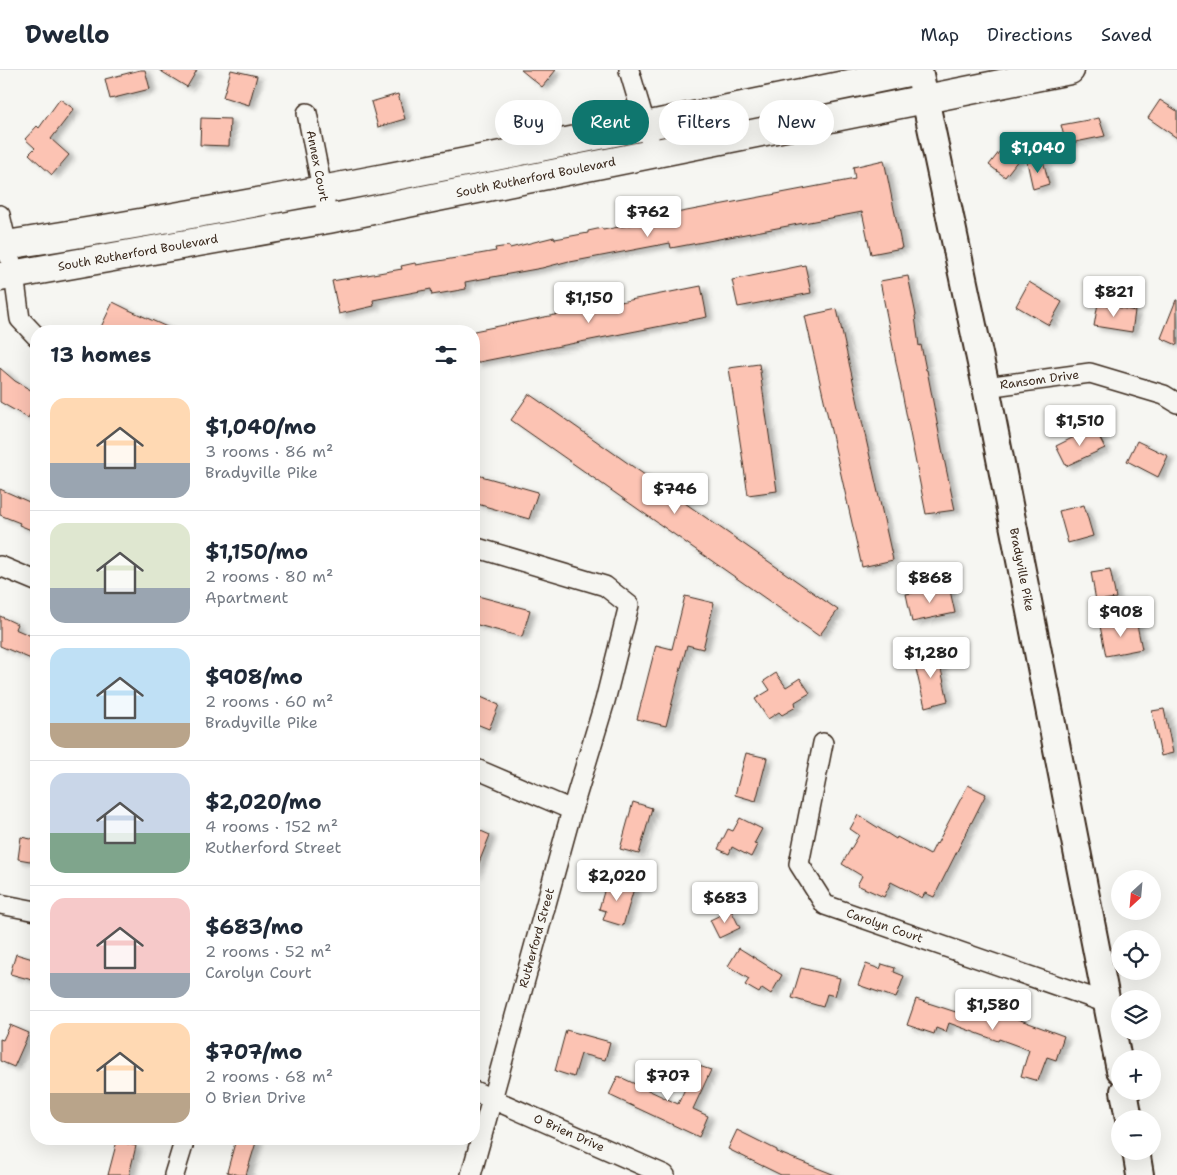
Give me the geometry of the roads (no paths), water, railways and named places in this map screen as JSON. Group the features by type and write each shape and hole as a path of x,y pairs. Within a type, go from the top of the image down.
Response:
{"highway":[{"path":"649,124 918,70"},
{"name":"South Rutherford Boulevard","path":"7,276 328,220 1070,70"},
{"path":"3,246 175,218 572,140"}],"main road":[{"name":"Bradyville Pike","path":"918,70 986,387 1116,1050"},
{"path":"1138,1160 1140,1175"}],"street":[{"path":"629,70 638,100"},
{"name":"Annex Court","path":"307,113 328,220"},
{"path":"649,136 654,155"},
{"path":"0,215 7,276 20,319 30,330"},
{"name":"Ransom Drive","path":"986,387 1090,373 1164,395 1177,403"},
{"name":"Rutherford Street","path":"480,550 605,586 629,605 605,701 572,810 480,1142"},
{"path":"0,566 30,578"},
{"name":"Carolyn Court","path":"823,743 799,864 825,905 1107,1003"},
{"path":"480,771 572,810"},
{"path":"0,904 30,910"},
{"name":"O Brien Drive","path":"480,1093 664,1175"},
{"path":"174,1175 183,1145"},
{"name":"Rutherford Street","path":"471,1175 479,1145"}]}
